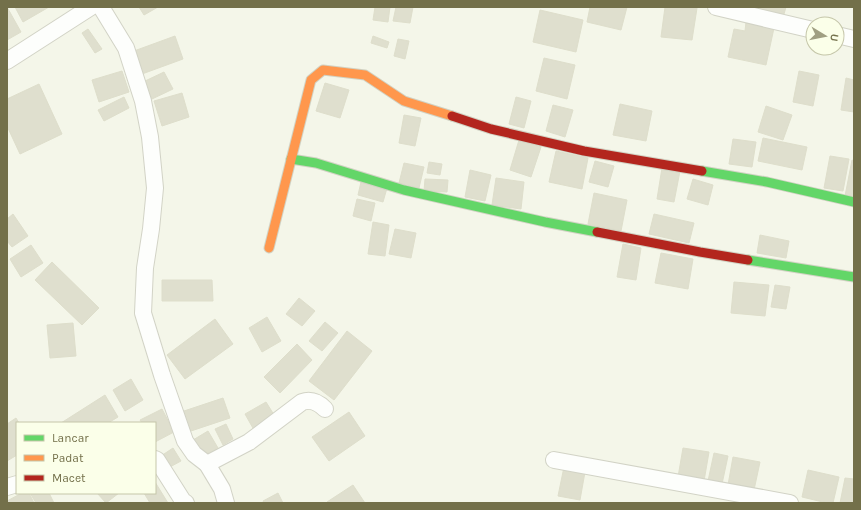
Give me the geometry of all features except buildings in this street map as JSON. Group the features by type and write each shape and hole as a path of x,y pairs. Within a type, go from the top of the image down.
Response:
{"street":[{"path":"7,61 91,7"},
{"path":"101,7 126,48 143,101 150,137 155,188 145,268 143,313 185,441 194,454 207,464 222,489 226,503"},
{"path":"716,7 805,28"},
{"path":"269,248 311,80 323,70 365,75 404,101 491,129 584,151 767,182 854,202"},
{"path":"291,159 316,162 404,190 545,222 700,252 854,276"},
{"path":"207,464 249,442 302,402 312,401 319,403 325,409"},
{"path":"156,460 183,501 186,503"},
{"path":"554,460 790,503"}],"traffic: fast":[{"path":"291,159 316,163 404,190 545,222 597,232"},
{"path":"702,171 767,182 854,202"},
{"path":"748,260 854,277"}],"traffic: slow":[{"path":"269,248 311,80 323,70 365,75 404,101 452,116"}],"traffic: jam":[{"path":"452,116 491,129 584,151 702,171"},
{"path":"597,232 748,260"}]}
